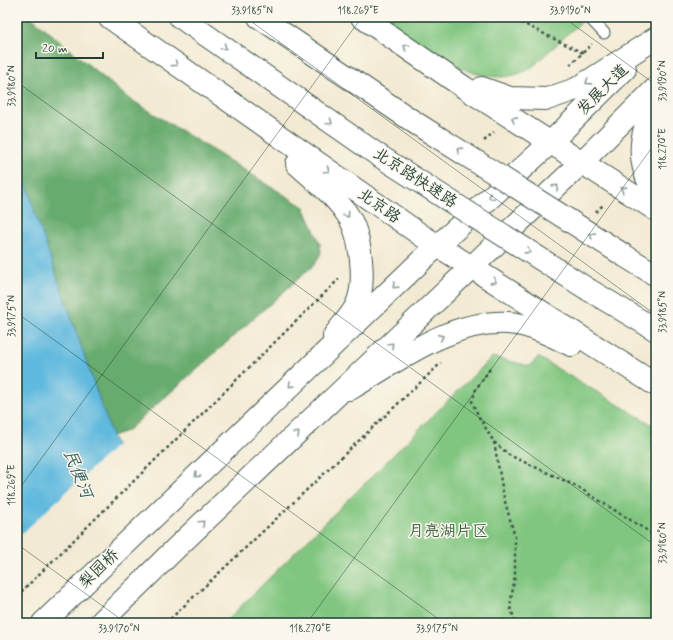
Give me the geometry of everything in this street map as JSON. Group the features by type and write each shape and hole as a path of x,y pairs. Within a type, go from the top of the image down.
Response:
{"main road":[{"name":"北京路","path":"109,17 193,77 438,246 656,385"},
{"name":"北京路快速路","path":"180,17 378,155 589,290 656,330"},
{"path":"258,17 414,122 656,274"},
{"path":"362,17 581,163 656,210"},
{"path":"424,59 477,86 510,98 547,99 576,89 656,38"},
{"name":"发展大道","path":"313,365 550,142 656,38"},
{"path":"193,77 322,186 348,214 356,231 363,272 356,306 313,365"},
{"path":"100,623 174,550 473,268 656,88"},
{"path":"656,105 644,131 640,152 647,179 656,196"},
{"path":"335,398 425,344 456,330 482,325 508,323 546,332 656,385"},
{"name":"梨园桥","path":"42,623 313,365"}],"lane":[{"path":"589,17 604,33"}],"path":[{"path":"510,17 583,53"},
{"path":"17,596 360,259"},
{"path":"166,623 442,362"},
{"path":"490,369 476,389 472,402 494,442 508,455 576,486 656,536"},
{"path":"494,442 504,498 515,538 515,575 510,607 516,623"}],"green space":[{"path":"17,17 31,17 127,97 304,207 320,243 321,253 315,264 127,431 112,436 34,210 17,147"},
{"path":"383,17 577,17 581,22 531,68 510,76 491,76 471,72 452,64 433,53"},
{"name":"月亮湖片区","path":"492,357 530,366 538,357 656,427 656,623 224,623"}],"water":[{"name":"民便河","path":"17,147 34,210 112,436 197,623 17,611"}],"pier":[{"path":"118,444 199,623 22,623 17,615 17,538"}]}
